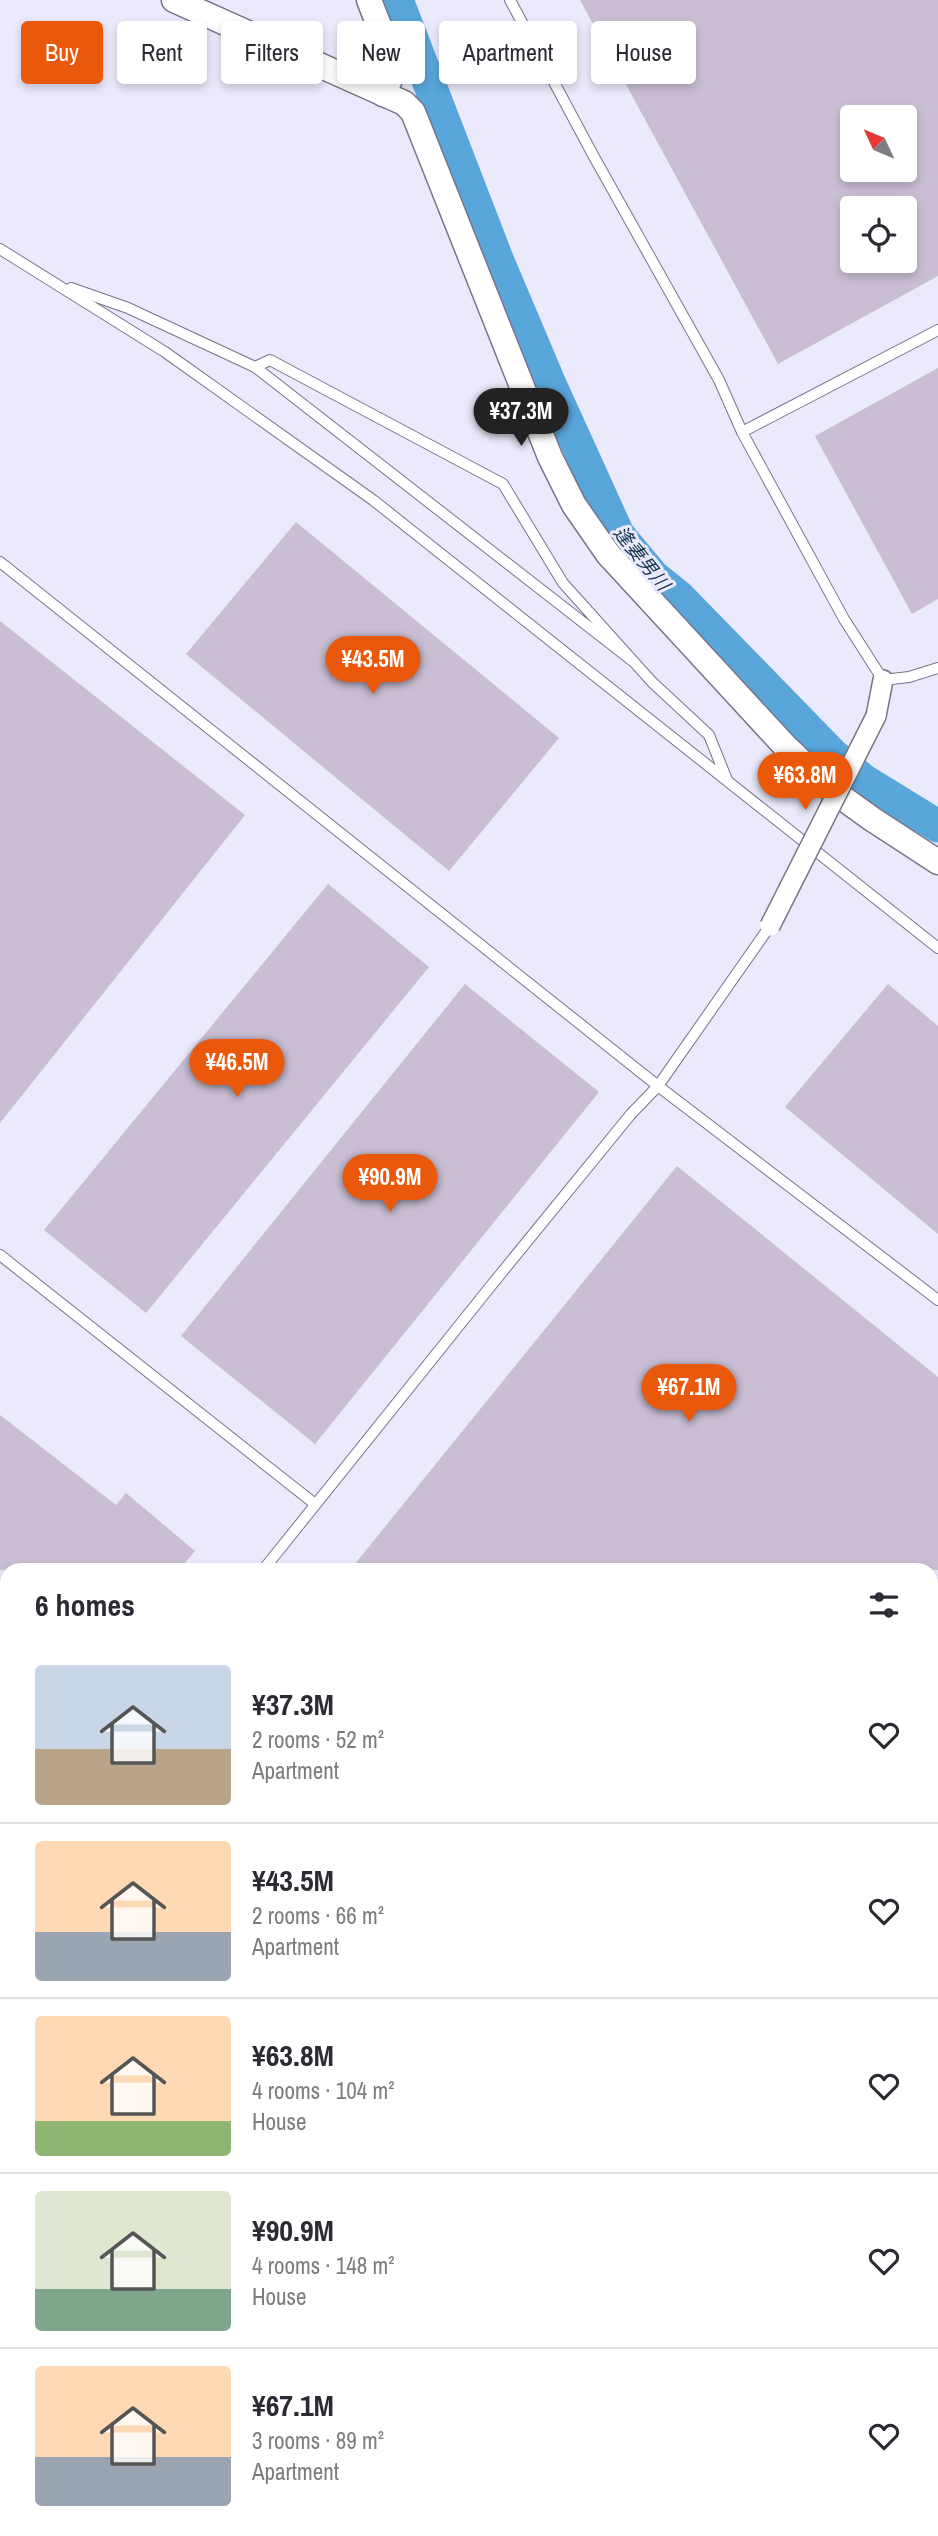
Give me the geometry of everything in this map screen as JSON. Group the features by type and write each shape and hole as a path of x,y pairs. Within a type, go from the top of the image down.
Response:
{"street":[{"path":"174,0 404,103 417,116 489,307 550,457 574,505 608,554 800,762 833,791 938,862"},
{"path":"369,0 394,64 394,71 383,94"},
{"path":"770,926 876,716 883,680"}],"lane":[{"path":"510,0 593,156 719,380 742,432 844,619 883,680 909,677 938,668"},
{"path":"0,249 166,352 373,500 938,948"},
{"path":"54,282 128,308 255,367 634,662"},
{"path":"742,432 938,330"},
{"path":"255,367 270,360 503,484 563,583 652,682 709,735 727,780"},
{"path":"0,562 658,1086 938,1300"},
{"path":"268,1563 631,1114 658,1086 770,926"},
{"path":"0,1255 315,1504"}],"building":[{"path":"580,0 938,0 938,276 778,364 626,84 696,84 696,21 591,21"},
{"path":"938,368 938,599 912,614 815,436"},
{"path":"296,522 559,738 449,871 186,654"},
{"path":"0,621 245,815 0,1123"},
{"path":"328,884 429,967 146,1313 44,1230"},
{"path":"465,984 599,1092 315,1444 181,1336"},
{"path":"888,984 938,1026 938,1234 785,1107"},
{"path":"677,1166 938,1377 938,1563 356,1563"},
{"path":"0,1415 116,1505 126,1493 195,1551 185,1563 0,1563"}],"waterway":[{"name":"逢妻男川","path":"397,0 497,259 618,534 654,577 679,597 833,755 863,780 938,826"}]}
